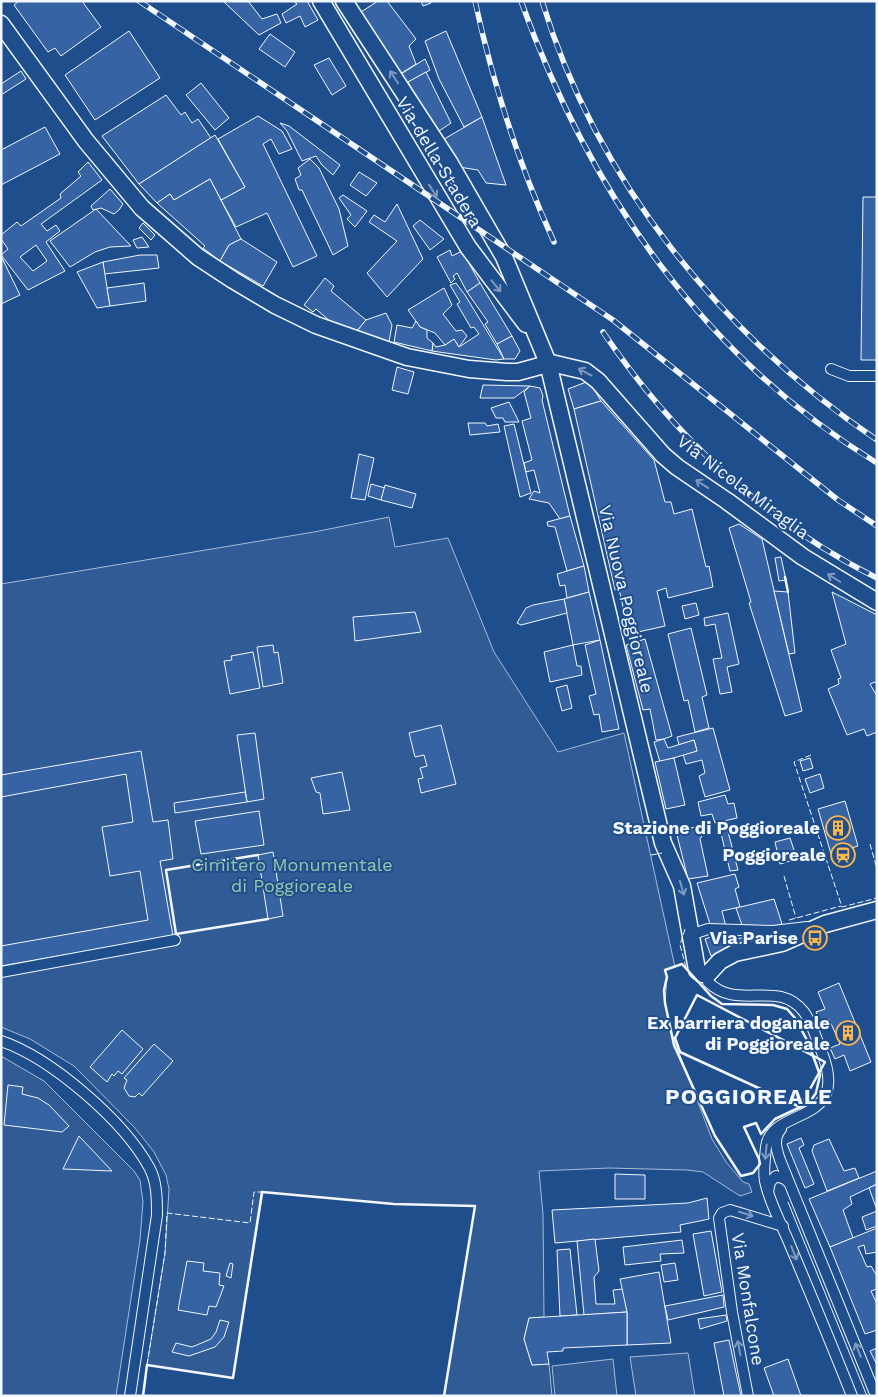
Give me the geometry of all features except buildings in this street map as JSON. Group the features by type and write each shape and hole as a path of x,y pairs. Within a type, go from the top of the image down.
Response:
{"main road":[{"name":"Via della Stadera","path":"321,1 468,247 535,336"},
{"name":"Via della Stadera","path":"344,1 449,162 504,257 535,336 548,363"},
{"path":"1,24 86,141 142,208 198,257 233,280 274,305 316,325 407,357 470,369 507,372 518,372 548,363"},
{"name":"Via Nicola Miraglia","path":"548,363 571,366 591,375 677,467 727,501 802,557 877,602"},
{"name":"Via Nuova Poggioreale","path":"548,363 663,843 682,886 691,925 696,966 699,972 704,975 710,975"},
{"path":"710,975 735,953 782,943 825,924 877,910"}],"street":[{"path":"831,369 849,376 877,376"},
{"path":"696,932 708,929 773,932 825,924"},
{"path":"1,972 175,940"},
{"path":"710,975 725,994 783,997 798,1005 804,1013 826,1062 828,1087 822,1102 817,1107 776,1130 767,1142 764,1175 768,1192 852,1396"},
{"path":"1,1041 38,1058 75,1085 126,1135 149,1168 157,1198 157,1215 130,1396"},
{"path":"790,1122 779,1131 776,1141 789,1183 876,1396"},
{"path":"768,1192 770,1182 776,1176 785,1179 789,1183"},
{"name":"Via Monfalcone","path":"748,1396 732,1312 719,1218 722,1213 730,1210 783,1226"}],"shaded area":[{"name":"Cimitero Monumentale di Poggioreale","path":"389,517 395,547 448,538 494,652 558,752 624,733 675,967 665,970 667,977 665,1003 670,1029 712,1139 726,1162 743,1182 749,1184 752,1192 740,1196 703,1172 687,1170 609,1168 539,1171 543,1214 544,1317 529,1318 524,1339 532,1365 549,1364 552,1396 444,1396 475,1206 394,1204 263,1192 233,1378 147,1365 165,1253 169,1189 166,1175 154,1152 135,1128 74,1066 30,1039 1,1027 1,584 314,532"},
{"path":"1,1056 44,1081 134,1171 140,1180 143,1202 140,1240 116,1396 1,1396"},
{"path":"688,1353 695,1396 636,1396 630,1357"},
{"path":"613,1359 617,1396 555,1396 552,1366"}],"tram line":[{"path":"788,1202 867,1396"}],"railway":[{"path":"139,1 613,320 838,500 877,526"},
{"path":"475,1 490,63 508,124 529,184 554,242"},
{"path":"521,1 549,71 581,138 617,202 659,263 705,320 757,372 814,420 877,463"},
{"path":"542,1 566,68 596,131 631,192 672,249 717,303 767,353 820,398 877,440"},
{"path":"603,332 659,406 724,473 797,531 836,556 877,578"}],"fence":[{"path":"811,755 794,762 842,907 877,898"},
{"path":"870,844 877,869"},
{"path":"651,855 662,853"},
{"path":"784,876 796,918"},
{"path":"789,920 841,906"},
{"path":"685,929 680,945 687,971"},
{"path":"147,1365 165,1253 167,1213 250,1223 254,1192 262,1192"}],"wall":[{"path":"785,577 788,592"},
{"path":"258,855 166,870 176,934 268,919"},
{"path":"682,964 711,996 722,1004 773,1005 787,1009 795,1018 808,1042 820,1075 816,1093 809,1103 775,1119 761,1134 756,1123 744,1127 760,1164 753,1173 741,1176 715,1136 674,1045 665,1003 664,990 667,977 665,970 682,964"},
{"path":"697,995 825,1062 800,1107 680,1052 675,1038 697,995"},
{"path":"143,1396 147,1365 233,1378 262,1192 394,1204 475,1206 444,1396"}],"place":[{"name":"Stazione di Poggioreale","path":"838,828"},
{"name":"Poggioreale","path":"843,855"},
{"name":"Via Parise","path":"815,938"},
{"name":"Ex barriera doganale di Poggioreale","path":"848,1033"}],"district":[{"name":"POGGIOREALE","path":"749,1096"}]}
